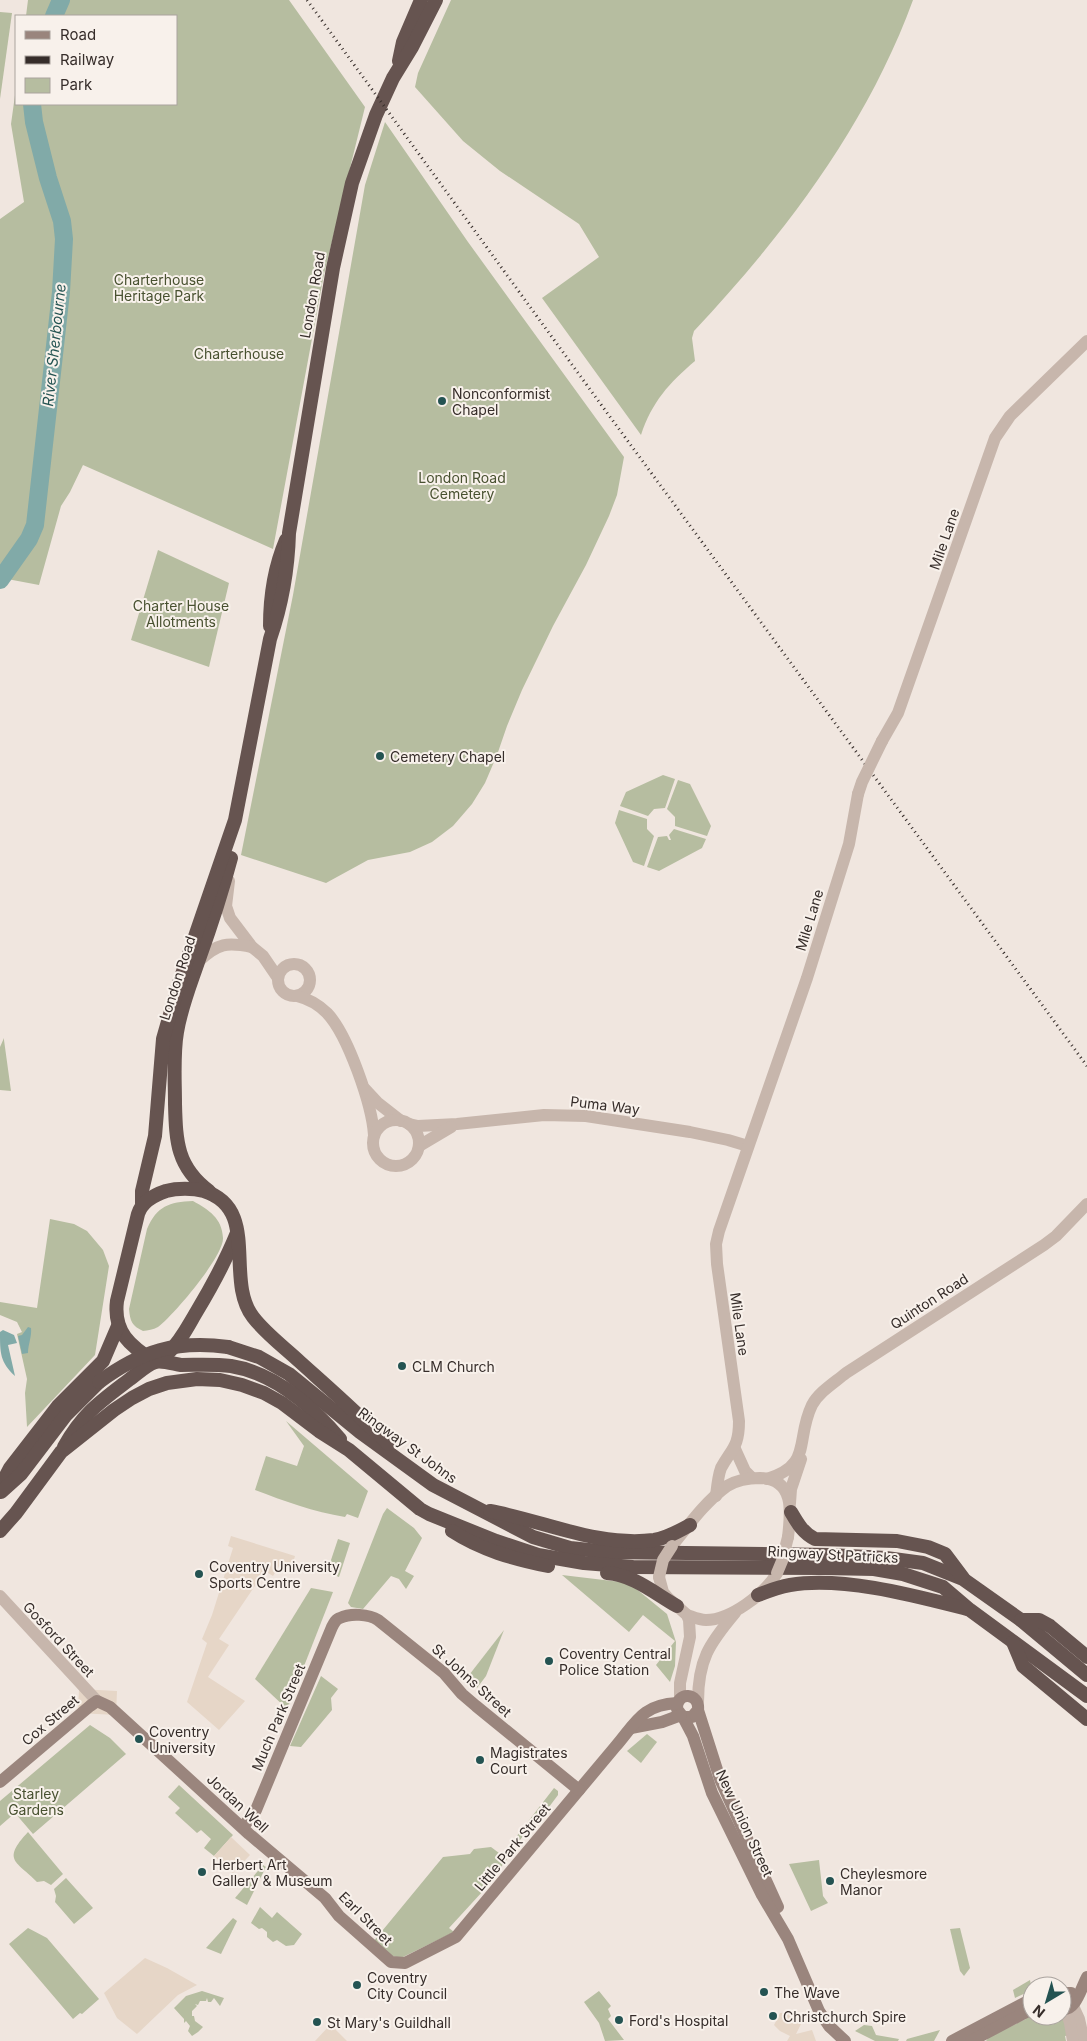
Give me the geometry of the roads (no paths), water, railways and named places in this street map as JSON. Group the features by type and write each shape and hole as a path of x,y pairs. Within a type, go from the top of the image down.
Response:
{"highway":[{"name":"London Road","path":"396,71 403,42 421,0"},
{"name":"London Road","path":"409,1466 368,1423 268,1334 252,1316 240,1281 237,1232 232,1213 216,1196 199,1183 186,1167 179,1152 176,1131 175,1064 176,1033 188,990 220,899 232,853 235,820 270,639 271,595 279,556 289,532 333,268 352,183 376,115 396,71 412,47 436,0"},
{"name":"London Road","path":"118,1326 115,1314 117,1301 138,1214 142,1205 142,1191 155,1136 163,1039 179,983 235,820"},
{"path":"142,1205 156,1195 168,1190 200,1190 216,1196"},
{"path":"0,1539 16,1513 61,1452 76,1425 96,1405 174,1348 230,1250 237,1232"},
{"path":"0,1487 10,1468 58,1406 103,1362 118,1326"},
{"path":"118,1326 124,1336 138,1351 157,1362 233,1367 256,1374 281,1386 310,1407 349,1450 394,1488 468,1540 505,1556 549,1566 624,1575 682,1610"},
{"name":"Ringway St Johns","path":"0,1493 21,1474 66,1415 99,1382 132,1360 166,1348 198,1344 228,1346 259,1357 289,1374 360,1432 433,1485 533,1537 570,1548 718,1560"},
{"path":"61,1452 132,1398 167,1383 197,1379 220,1380 242,1385 282,1403 319,1431 349,1450"},
{"path":"475,1508 513,1515 585,1536 618,1540 654,1540 668,1536 690,1525"},
{"path":"791,1509 799,1527 807,1535 815,1539 897,1541 936,1550 946,1554 964,1579"},
{"path":"0,1531 16,1513"},
{"path":"429,1514 538,1555 575,1561 633,1567 718,1560"},
{"name":"Ringway St Patricks","path":"718,1560 830,1555 886,1558 923,1563 964,1579 1021,1620 1087,1675"},
{"name":"Ringway St Patricks","path":"718,1560 874,1569 903,1574 943,1587 970,1610 1087,1696"},
{"path":"758,1595 790,1585 851,1585 970,1610"},
{"path":"1021,1620 1039,1620 1050,1626 1087,1657"},
{"path":"1013,1641 1023,1666 1087,1720"}],"main road":[{"name":"St Johns Street","path":"338,1618 370,1616 378,1620 444,1673 469,1700 578,1790"},
{"name":"Much Park Street","path":"243,1827 256,1810 332,1627 338,1618"},
{"path":"631,1728 682,1716 692,1717 698,1706 690,1696 678,1701 677,1709 682,1716"},
{"name":"Cox Street","path":"0,1782 97,1701"},
{"name":"Jordan Well","path":"97,1701 110,1707 268,1850"},
{"name":"Little Park Street","path":"399,1964 428,1953 456,1937 631,1728 634,1721 645,1712 678,1701"},
{"name":"New Union Street","path":"698,1706 720,1779 779,1908 788,1938 818,2011 829,2026 845,2041"},
{"name":"New Union Street","path":"682,1716 693,1736 712,1793 762,1895 788,1938"},
{"name":"Earl Street","path":"268,1850 325,1898 339,1916 382,1956 391,1962 399,1964"},
{"path":"1072,1993 1077,1982 1087,1976"},
{"path":"952,2041 1022,2004"},
{"path":"971,2041 1022,2014"}],"street":[{"name":"Mile Lane","path":"716,1496 721,1470 735,1449 739,1434 739,1421 717,1264 716,1244 807,978 848,844 858,794 882,742 898,714 998,433 1010,416 1087,341"},
{"path":"232,853 226,906 230,918 252,947 263,956 277,963 287,965 298,963 305,967 328,1014 343,1038 372,1116 374,1135"},
{"path":"198,961 208,952 224,943 252,947"},
{"path":"263,956 278,978"},
{"path":"287,965 280,971 278,978 278,984 284,993 309,999 328,1014"},
{"path":"297,996 306,991 311,979"},
{"path":"362,1085 378,1103 405,1122 418,1136 419,1146 415,1156 409,1162 398,1166 390,1166 382,1162 374,1152 372,1143 374,1135 377,1129 385,1122 405,1122"},
{"name":"Puma Way","path":"405,1122 418,1126 544,1115 586,1116 690,1132 748,1146"},
{"name":"Puma Way","path":"419,1146 430,1138 458,1124"},
{"name":"Quinton Road","path":"767,1478 783,1474 791,1468 799,1455 813,1403 829,1387 853,1368 1044,1245 1063,1229 1087,1204"},
{"name":"Quinton Road","path":"791,1509 790,1493 800,1463 803,1435"},
{"path":"735,1449 745,1471 752,1478"},
{"path":"752,1478 767,1478 781,1486 787,1494 791,1509 788,1537 782,1561 772,1582 736,1611 716,1619 699,1620 682,1610 663,1592 659,1577 662,1560 716,1496 728,1486 741,1480 752,1478"},
{"name":"Gosford Street","path":"0,1596 97,1701"},
{"path":"678,1701 690,1637 690,1626 682,1610"},
{"name":"New Union Street","path":"698,1706 698,1687 705,1655 715,1637 736,1611"},
{"path":"1072,2008 1079,2019 1084,2041"},
{"path":"1070,2026 1073,2041"}],"water":[{"path":"28,1327 31,1328 31,1331 28,1353 22,1354 18,1336 22,1335"},
{"path":"3,1330 14,1335 17,1343 8,1345 15,1376 6,1366 2,1357 0,1332"}],"waterway":[{"name":"River Sherbourne","path":"54,15 61,0"},
{"name":"River Sherbourne","path":"0,580 29,539 35,525 61,292 64,239 62,221 48,178 34,122 32,105"}],"railway":[{"path":"307,0 605,410 1087,1066"}],"place":[{"name":"Nonconformist Chapel","path":"442,401"},
{"name":"Cemetery Chapel","path":"380,756"},
{"name":"CLM Church","path":"402,1366"},
{"name":"Coventry University Sports Centre","path":"199,1574"},
{"name":"Coventry Central Police Station","path":"549,1661"},
{"name":"Coventry University","path":"139,1739"},
{"name":"Magistrates Court","path":"480,1760"},
{"name":"Herbert Art Gallery & Museum","path":"202,1872"},
{"name":"Cheylesmore Manor","path":"830,1881"},
{"name":"Coventry City Council","path":"357,1985"},
{"name":"The Wave","path":"764,1992"},
{"name":"Christchurch Spire","path":"773,2016"},
{"name":"Ford's Hospital","path":"619,2020"},
{"name":"St Mary's Guildhall","path":"317,2022"}],"park label":[{"name":"Charterhouse Heritage Park","path":"159,288"},
{"name":"Charterhouse","path":"239,353"},
{"name":"London Road Cemetery","path":"462,486"},
{"name":"Charter House Allotments","path":"181,614"},
{"name":"Starley Gardens","path":"36,1802"}]}
